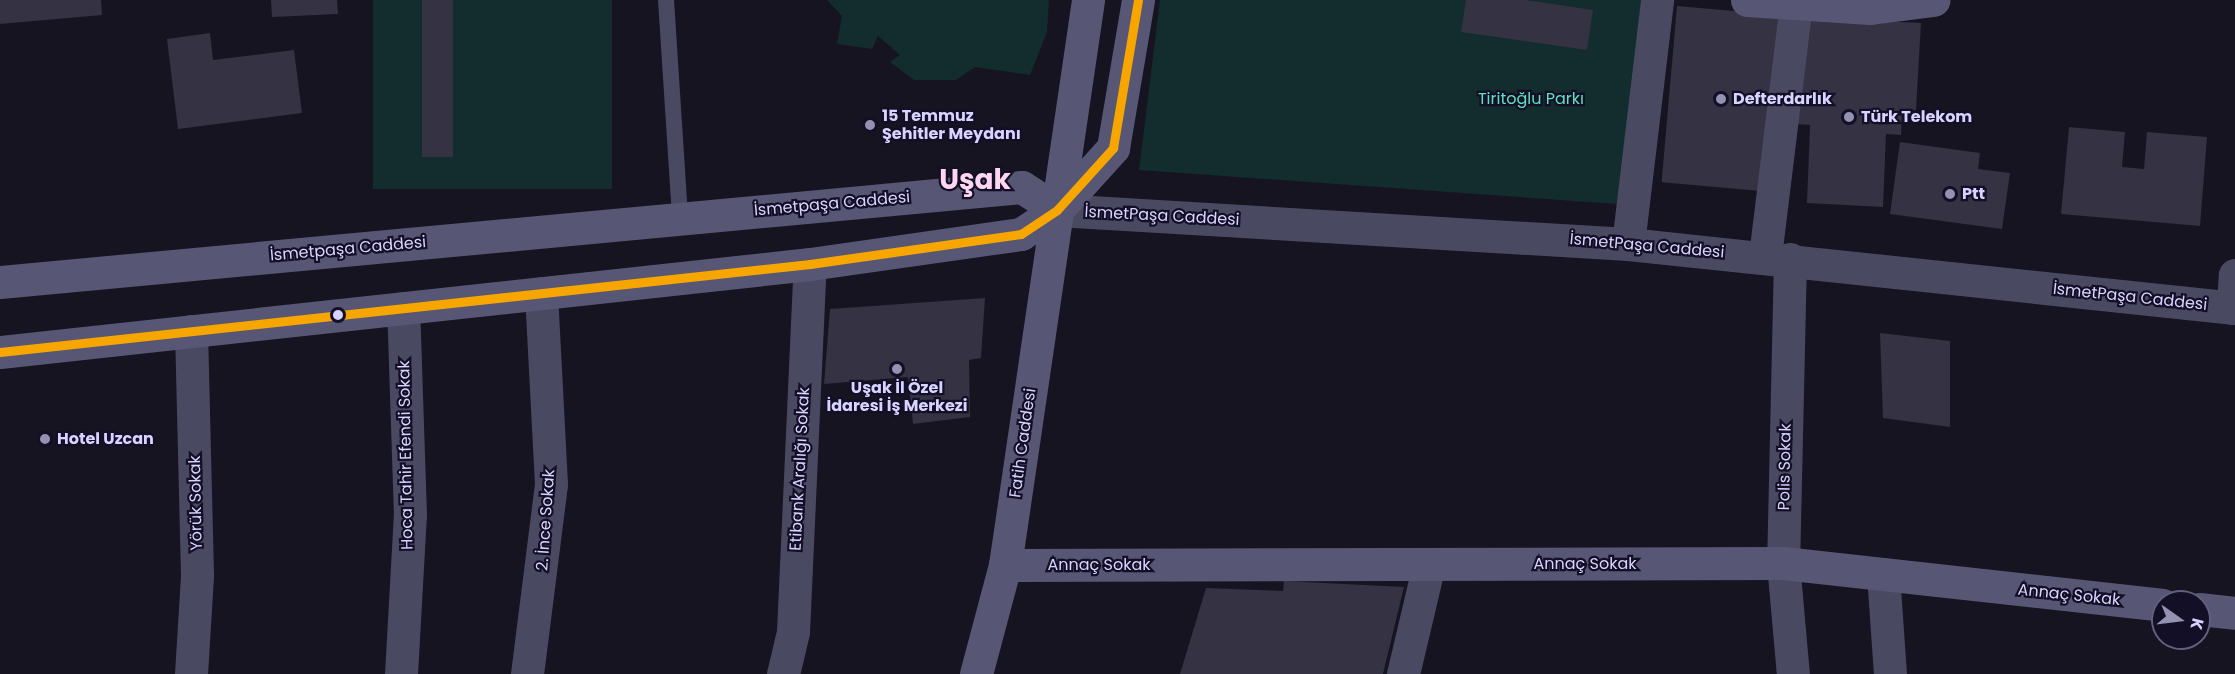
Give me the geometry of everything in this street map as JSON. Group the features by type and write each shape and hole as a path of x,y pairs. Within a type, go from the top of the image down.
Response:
{"main road":[{"name":"Fatih Caddesi","path":"976,674 1005,565 1088,0"},
{"path":"0,352 810,264 1021,234 1057,210 1113,148 1138,0"},
{"path":"1747,0 1870,4 1933,0"},
{"name":"İsmetpaşa Caddesi","path":"0,282 1022,187 1057,210"},
{"name":"Annaç Sokak","path":"1005,565 1783,563 2151,604"},
{"path":"2211,610 2235,613"}],"street":[{"path":"1628,244 1657,0"},
{"name":"Polis Sokak","path":"1792,674 1783,563 1778,258 1796,3"},
{"name":"İsmetPaşa Caddesi","path":"1057,210 1628,244 1778,258 2234,308"},
{"name":"Etibank Aralığı Sokak","path":"783,674 793,632 810,264"},
{"path":"2234,308 2235,275"},
{"name":"2. İnce Sokak","path":"527,674 551,484 541,293"},
{"name":"Hoca Tahir Efendi Sokak","path":"401,674 410,515 404,308"},
{"name":"Yörük Sokak","path":"191,331 197,575 191,674"},
{"path":"1403,674 1429,564"},
{"path":"1883,574 1890,674"}],"lane":[{"path":"666,0 680,217"}],"green space":[{"path":"373,0 612,0 612,189 373,189"},
{"path":"827,0 1049,0 1047,32 1030,75 975,67 956,80 914,80 890,62 900,55 878,36 872,49 837,44 842,16"},
{"name":"Tiritoğlu Parkı","path":"1160,0 1647,0 1617,204 1139,170"}],"building":[{"path":"0,0 101,0 102,15 0,24"},
{"path":"271,0 337,0 338,14 272,17"},
{"path":"422,0 453,0 453,157 422,157"},
{"path":"1466,0 1526,0 1593,10 1587,50 1461,32"},
{"name":"Defterdarlık","path":"1677,6 1782,15 1766,191 1662,182"},
{"name":"Türk Telekom","path":"1801,17 1921,23 1916,110 1902,110 1901,135 1886,134 1883,207 1807,203 1810,125 1796,124"},
{"path":"210,33 213,60 294,50 302,113 178,129 167,39"},
{"path":"2069,127 2125,132 2122,167 2144,169 2147,132 2207,137 2200,226 2061,214"},
{"name":"Ptt","path":"1900,142 1980,153 1978,169 2010,173 2002,229 1890,214"},
{"name":"Uşak İl Özel İdaresi İş Merkezi","path":"985,298 981,358 969,360 970,417 913,424 908,377 824,384 830,309"},
{"path":"1880,333 1950,341 1950,427 1883,418"},
{"path":"1284,581 1404,587 1383,674 1180,674 1206,588 1283,591"}],"transit line":[{"path":"0,352 810,264 1021,234 1057,210 1113,148 1138,0"}],"place":[{"name":"Defterdarlık","path":"1721,99"},
{"name":"Türk Telekom","path":"1849,117"},
{"name":"15 Temmuz Şehitler Meydanı","path":"870,125"},
{"name":"Ptt","path":"1950,194"},
{"name":"Uşak İl Özel İdaresi İş Merkezi","path":"897,369"},
{"name":"Hotel Uzcan","path":"45,439"}],"district":[{"name":"Uşak","path":"975,180"}]}
